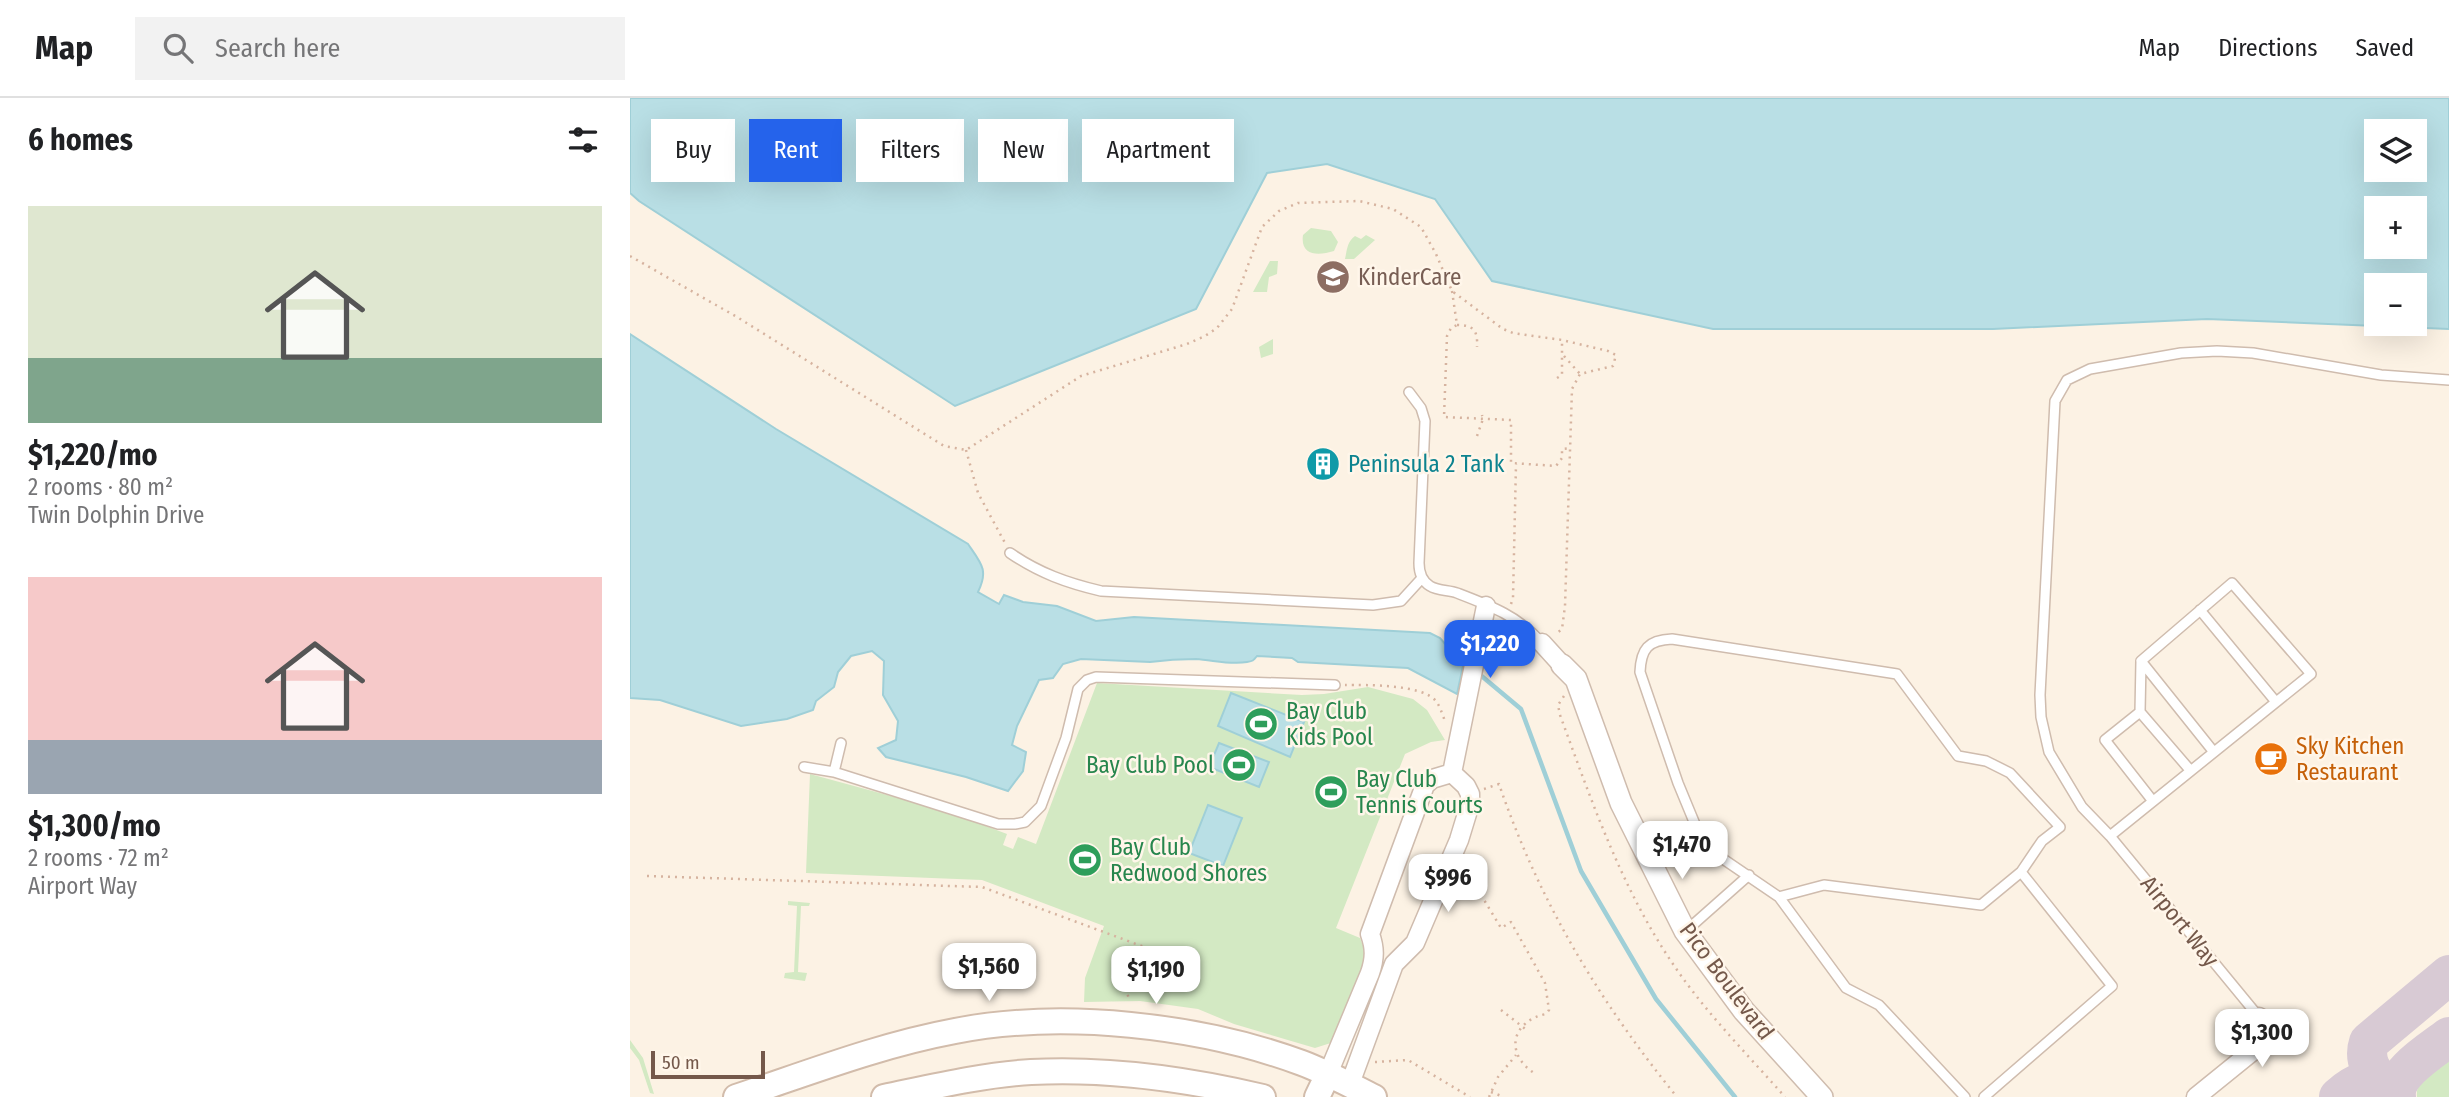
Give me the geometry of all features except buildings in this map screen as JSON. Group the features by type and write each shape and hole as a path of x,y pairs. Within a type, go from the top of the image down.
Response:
{"main road":[{"path":"736,1097 860,1055 955,1031 1031,1021 1121,1025 1185,1032 1239,1044 1301,1063 1341,1085 1374,1097"},
{"path":"884,1097 933,1092 979,1078 1029,1072 1077,1071 1174,1079 1263,1097"},
{"path":"1317,1097 1341,1085"}],"street":[{"path":"1452,773 1486,606"},
{"path":"1542,643 1562,665"},
{"name":"Pico Boulevard","path":"1562,665 1576,679 1621,803 1685,931 1744,1011 1822,1097"},
{"path":"1341,1085 1394,964 1415,943 1459,840 1470,804 1470,794 1466,786 1452,773"},
{"path":"1341,1085 1374,960 1370,934 1425,785 1432,779 1452,773"},
{"name":"Airport Way","path":"2196,1097 2259,1046 2264,1026 2259,1017"}],"lane":[{"name":"Airport Way","path":"2259,1017 2110,836 2082,807 2049,752 2041,717 2040,695 2055,401 2067,380 2090,369 2181,353 2217,351 2253,353 2381,375 2449,380"},
{"path":"1409,392 1421,408 1425,421 1419,563 1422,578 1436,589 1454,592 1507,614 1526,625 1542,643"},
{"path":"1010,553 1064,583 1101,591 1373,605 1401,601 1422,578"},
{"path":"2110,836 2311,674 2232,583 2141,661 2140,712 2190,770"},
{"path":"2200,610 2276,702"},
{"path":"1779,897 1824,885 1981,905 2021,872 2042,841 2060,827 2010,773 1986,761 1958,756 1897,674 1672,639 1648,645 1641,658 1640,672 1678,783 1704,846 1779,897 1846,988 1880,1005 1965,1097"},
{"path":"2141,661 2213,751"},
{"path":"804,767 834,772 998,824 1015,824 1025,822 1041,806 1066,738 1078,689 1087,680 1096,677 1335,685"},
{"path":"2140,712 2105,740 2152,800"},
{"path":"834,772 841,743"},
{"path":"1984,1097 2112,986 2021,872"},
{"path":"1685,931 1749,875"}],"path":[{"path":"630,256 737,317 944,446 966,450 1081,376 1187,344 1217,328 1232,309 1262,227 1273,215 1287,206 1359,201 1393,209 1422,227 1452,291 1457,326"},
{"path":"1452,291 1503,329 1513,333 1562,340 1616,355 1613,366 1580,374 1572,389 1566,606 1562,629 1542,643"},
{"path":"1477,347 1478,335 1475,330 1467,325 1451,328 1447,336 1444,417 1511,419 1511,463 1556,466 1562,458 1562,449 1571,448"},
{"path":"1556,378 1562,375 1562,340"},
{"path":"1562,355 1580,374"},
{"path":"1478,436 1482,417"},
{"path":"966,450 978,493 1010,553"},
{"path":"1507,614 1513,598 1516,463"},
{"path":"1335,685 1385,686 1418,691 1430,696 1436,701 1458,745"},
{"path":"1470,794 1499,784 1522,845 1572,946 1596,988 1677,1097"},
{"path":"647,876 982,887 1147,948 1145,969 1139,979 1126,988 1129,1000"},
{"path":"1481,895 1501,928 1511,922 1545,983 1549,1010 1522,1026 1516,1043 1521,1063 1534,1073"},
{"path":"1502,1010 1528,1031"},
{"path":"1489,1097 1498,1077 1517,1055"},
{"path":"1371,1062 1408,1060 1470,1097"},
{"path":"1491,1092 1504,1097"}],"green space":[{"path":"1311,228 1331,231 1338,242 1334,251 1316,254 1307,251 1303,235"},
{"path":"1366,235 1375,240 1354,259 1345,259 1352,238 1355,236 1361,239"},
{"path":"1270,261 1278,261 1277,274 1269,277 1267,292 1253,292"},
{"path":"1273,339 1273,354 1261,358 1259,347"},
{"name":"Bay Club Redwood Shores","path":"1097,683 1302,695 1368,687 1413,699 1427,710 1445,740 1431,742 1405,754 1336,928 1360,938 1367,956 1337,1041 1315,1048 1234,1024 1198,1009 1140,1001 1084,1002 1085,978 1104,926 982,880 806,873 810,774 946,811 1007,834 1003,845 1013,849 1018,837 1036,844"},
{"path":"788,901 810,903 809,906 801,906 798,972 807,973 805,981 784,978 785,973 794,972 797,906 788,905"},
{"path":"630,1040 643,1058 654,1094 650,1093 639,1060 630,1048"},
{"path":"2449,1057 2449,1097 2417,1097 2419,1084 2423,1079"}],"water":[{"path":"630,98 2449,98 2449,329 2427,328 2427,273 2364,273 2364,325 2207,319 1993,329 1713,329 1492,281 1435,199 1327,164 1267,173 1196,309 955,406 630,193"},
{"path":"630,334 776,429 968,544 982,567 983,578 978,592 999,604 1004,595 1023,602 1057,606 1096,621 1134,617 1430,633 1446,645 1463,649 1464,661 1457,694 1408,668 1298,662 1292,658 1257,656 1252,661 1241,663 1196,659 1150,662 1081,659 1063,664 1053,678 1039,680 1017,726 1012,745 1026,752 1023,771 1008,791 966,777 886,757 878,748 896,740 898,721 883,695 884,661 872,651 851,656 838,672 834,687 816,701 813,710 787,719 741,726 660,700 630,698"},
{"name":"Bay Club Kids Pool","path":"1231,693 1304,722 1290,757 1218,726"},
{"name":"Bay Club Pool","path":"1219,743 1269,762 1259,787 1209,767"},
{"path":"1208,805 1242,818 1223,866 1189,853"}],"waterway":[{"path":"1478,673 1521,709 1581,871 1656,999 1735,1097"}],"taxiway":[{"path":"2393,1097 2369,1065 2369,1042 2449,975"},
{"path":"2396,1097 2400,1079 2407,1071 2449,1037"},
{"path":"2339,1097 2361,1083 2373,1082 2386,1088"}],"place":[{"name":"KinderCare","path":"1333,277"},
{"name":"Peninsula 2 Tank","path":"1323,464"},
{"name":"Bay Club Kids Pool","path":"1261,724"},
{"name":"Sky Kitchen Restaurant","path":"2271,759"},
{"name":"Bay Club Pool","path":"1239,765"},
{"name":"Bay Club Tennis Courts","path":"1331,792"},
{"name":"Bay Club Redwood Shores","path":"1085,860"}]}
